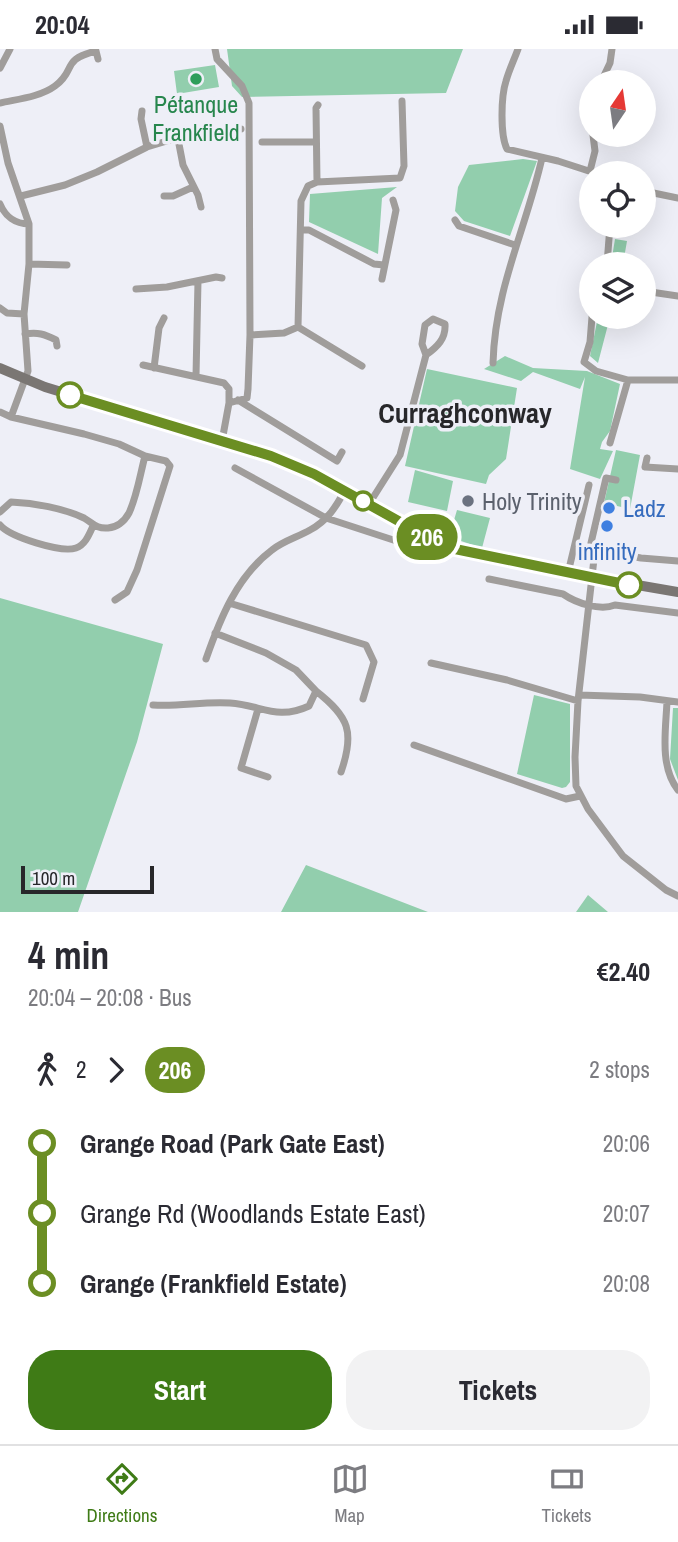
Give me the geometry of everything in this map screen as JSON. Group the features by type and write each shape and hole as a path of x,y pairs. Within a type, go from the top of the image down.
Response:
{"main road":[{"path":"0,368 25,380 281,460 314,474 438,543 455,549 593,578 678,592"}],"street":[{"path":"0,68 10,49"},
{"path":"215,49 217,59 242,86 249,103 250,335 247,398 229,403"},
{"path":"518,49 505,84 503,142 506,149 579,168"},
{"path":"607,70 612,49"},
{"path":"0,103 47,91 64,77 75,58 96,51 98,59"},
{"path":"298,327 301,201 304,191 317,182 400,178 404,166 402,100"},
{"path":"317,182 318,105"},
{"path":"142,111 147,148"},
{"path":"0,127 8,163 29,224 29,264 24,314 28,371 11,417"},
{"path":"21,196 65,185 147,148 209,131 242,129"},
{"path":"178,139 183,165 201,207"},
{"path":"262,142 316,142"},
{"path":"493,363 500,295 542,158"},
{"path":"164,196 173,196 193,187"},
{"path":"656,193 678,198"},
{"path":"382,279 396,210 393,200"},
{"path":"0,204 8,217 21,224 29,224"},
{"path":"455,220 459,226 515,245"},
{"path":"301,230 309,230 374,264 384,265"},
{"path":"29,264 67,265"},
{"path":"136,289 222,278"},
{"path":"196,376 198,281"},
{"path":"167,287 168,297"},
{"path":"656,293 678,296"},
{"path":"0,308 7,313 24,314"},
{"path":"154,368 159,328 164,318"},
{"path":"369,504 400,456 426,355 442,341 444,324 433,319 425,325 422,344 426,355"},
{"path":"250,335 284,333 298,327"},
{"path":"298,327 362,366"},
{"path":"592,329 583,362 596,371 628,380 678,380"},
{"path":"25,334 39,332 56,340 57,346"},
{"path":"143,365 223,383 229,389 229,403 222,441"},
{"path":"610,443 628,380"},
{"path":"238,400 337,461 342,452"},
{"path":"0,412 119,444 145,456 166,461 170,466 137,570 127,592 115,600"},
{"path":"0,512 10,502 23,502 86,519 93,526 107,528 120,525 128,516 145,456"},
{"path":"647,458 645,467 678,469"},
{"path":"235,468 326,518 427,551"},
{"path":"616,480 606,478 591,543 595,550 578,698 576,786 580,796 623,856 666,890 678,896"},
{"path":"568,573 589,485"},
{"path":"206,659 229,604 254,565 273,548 311,530 326,518 336,508 345,490"},
{"path":"0,525 3,530 24,538 67,549 78,548 86,540 93,526"},
{"path":"595,550 678,561"},
{"path":"489,579 563,594 573,601 607,608 615,605 678,613"},
{"path":"229,604 366,645 374,662 363,699"},
{"path":"215,633 266,653 296,670 336,707 349,734 348,753 341,772"},
{"path":"431,663 578,698 678,702"},
{"path":"153,705 230,702 293,713 309,706 316,691"},
{"path":"667,701 665,756 670,776 678,790"},
{"path":"258,709 241,768 268,777"},
{"path":"414,745 566,799 580,796"}],"green space":[{"path":"227,49 463,49 446,93 242,97 232,86"},
{"name":"Pétanque Frankfield","path":"215,65 219,87 177,94 174,71"},
{"path":"523,159 537,161 510,236 464,221 455,211 458,187 469,165"},
{"path":"397,187 382,198 378,254 309,222 310,194"},
{"path":"615,239 627,241 625,252 613,252"},
{"path":"596,329 607,329 598,363 590,356"},
{"path":"505,356 533,368 587,371 620,384 610,431 600,449 613,451 600,479 570,469 585,377 580,389 533,372 521,381 484,369"},
{"path":"427,369 517,388 506,459 489,475 486,484 405,466"},
{"path":"616,450 640,455 630,509 604,503"},
{"path":"415,470 453,481 447,511 408,502"},
{"path":"457,510 490,518 482,548 449,537"},
{"path":"0,598 163,644 137,742 78,912 0,912"},
{"path":"534,695 570,704 570,782 566,787 517,774"},
{"path":"673,708 678,708 678,780 670,759"},
{"path":"306,865 428,912 281,912"},
{"path":"588,895 608,912 576,912"}],"bus line":[{"name":"206","path":"70,395 271,456 314,474 438,543 455,549 629,585"}],"place":[{"name":"Pétanque Frankfield","path":"196,79"},
{"name":"Holy Trinity","path":"468,501"},
{"name":"Ladz","path":"609,508"},
{"name":"infinity","path":"607,526"}],"district":[{"name":"Curraghconway","path":"465,413"}]}
